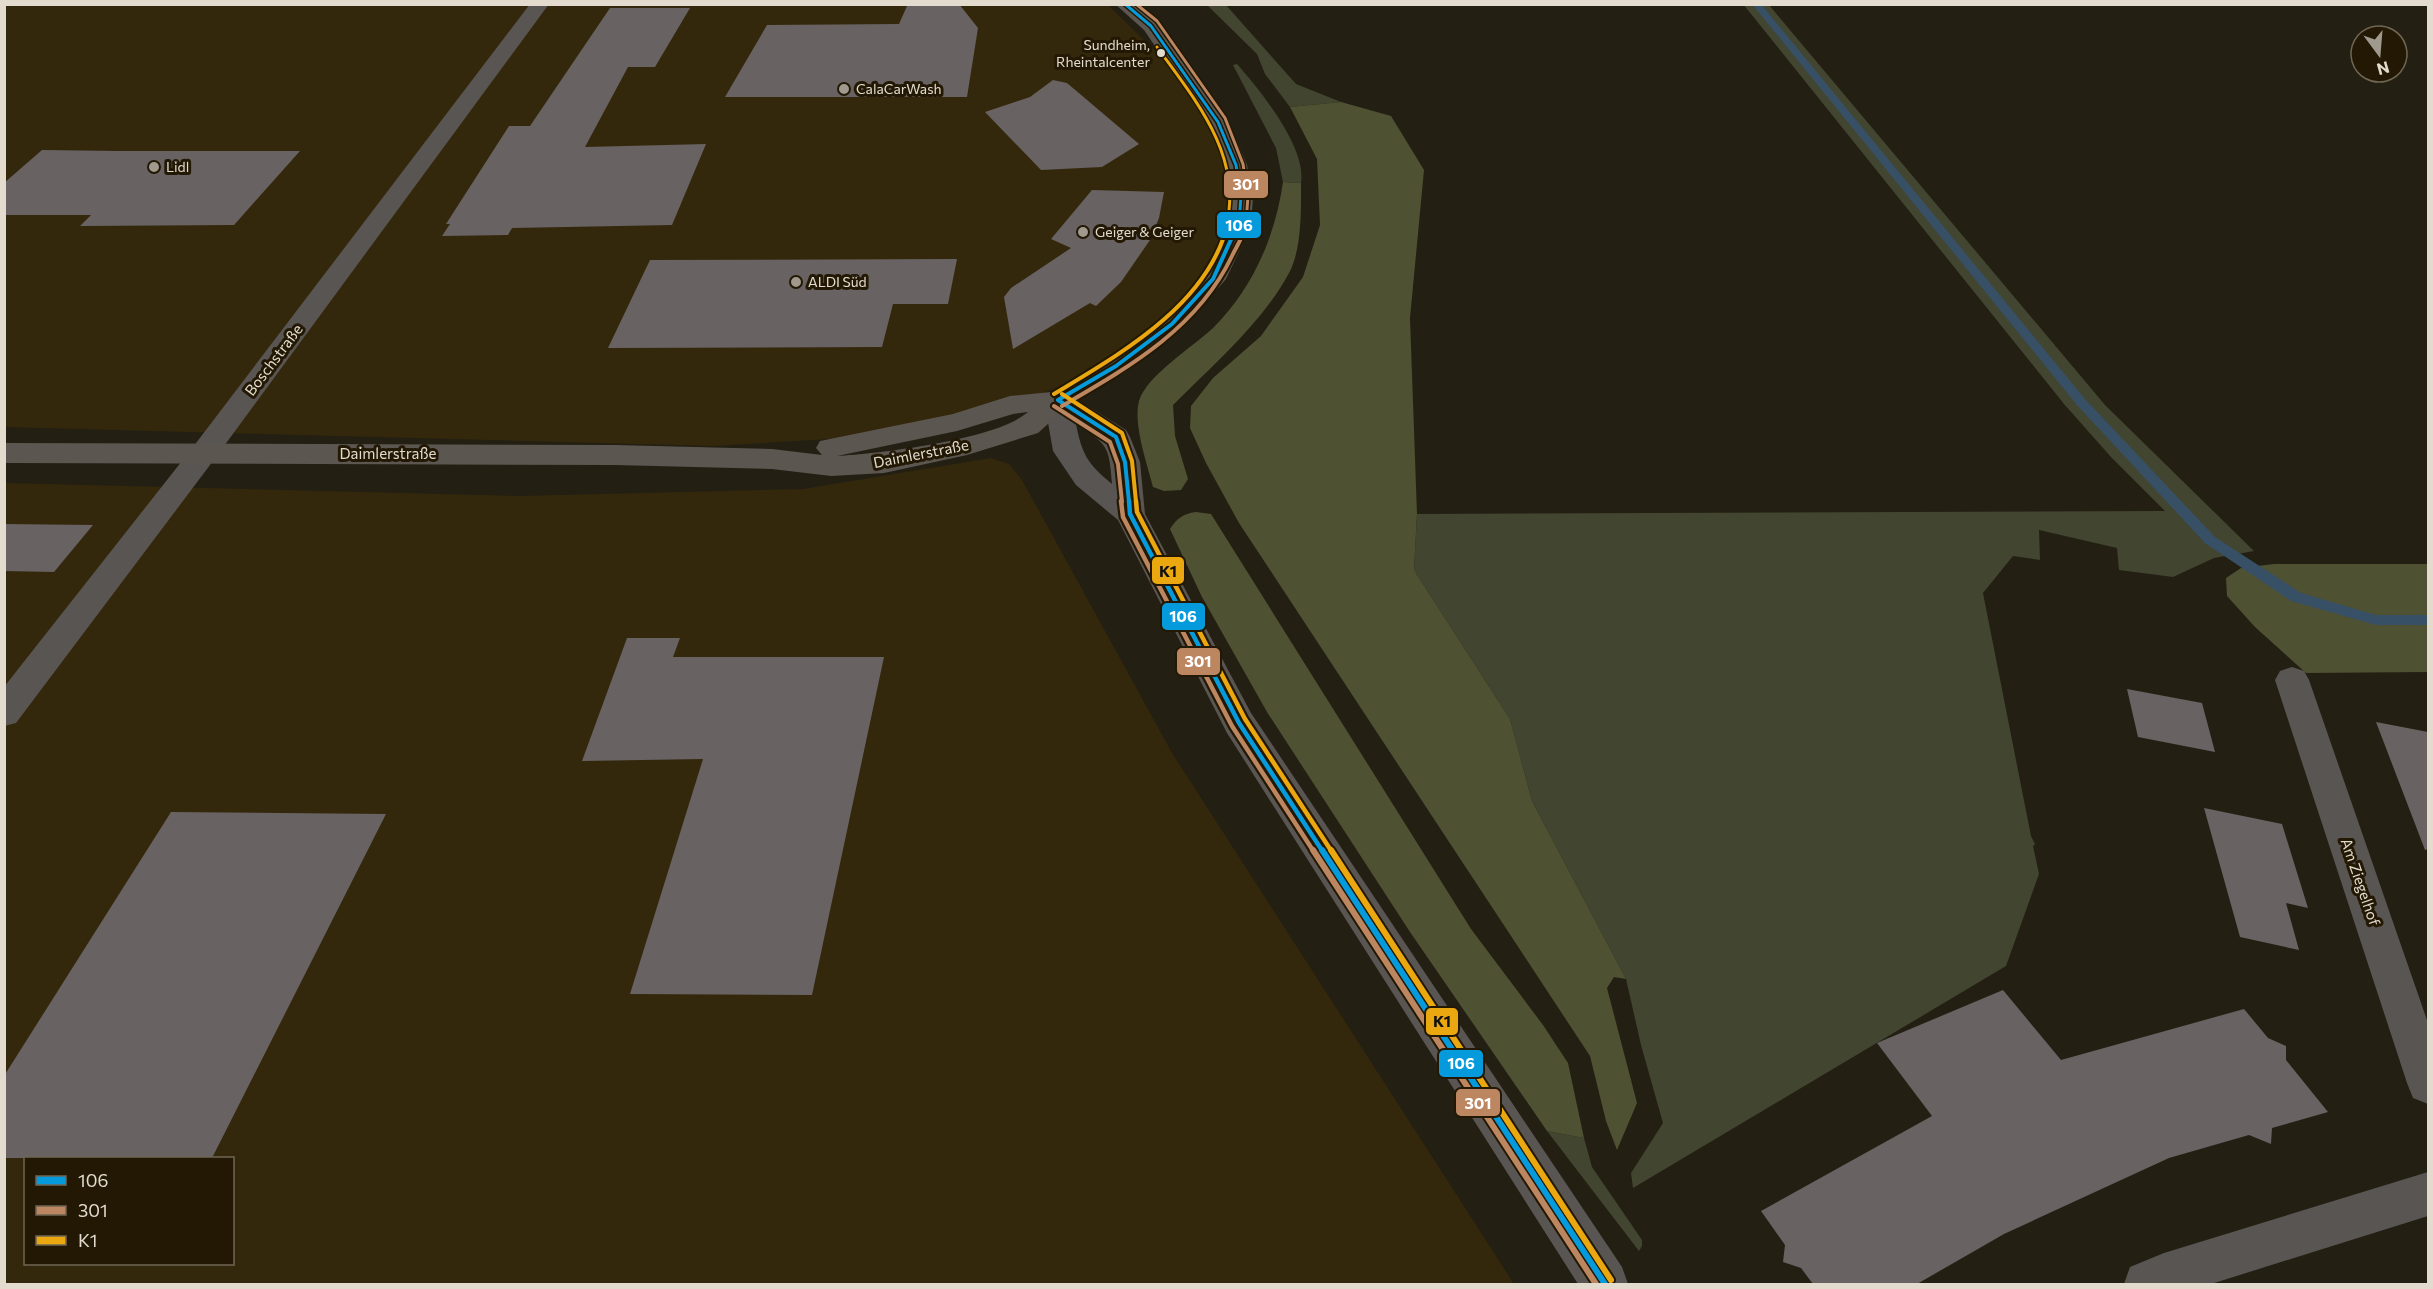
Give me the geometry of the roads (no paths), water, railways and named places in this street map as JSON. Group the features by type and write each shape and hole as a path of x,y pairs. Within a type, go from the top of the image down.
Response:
{"main road":[{"name":"Daimlerstraße","path":"4,453 615,455 772,459 831,466 884,463 967,446 1028,427 1058,400 1116,366 1172,324 1213,279 1239,226 1241,196 1236,165 1218,122 1148,15 1124,4"}],"street":[{"name":"Boschstraße","path":"4,713 203,454 540,4"},
{"path":"1058,400 1067,451 1086,478 1130,514"},
{"path":"1058,400 1116,437 1125,462 1130,514 1239,723 1605,1284"},
{"name":"Am Ziegelhof","path":"2292,680 2428,1083"},
{"path":"2147,1284 2164,1276 2428,1194"}],"waterway":[{"path":"1756,4 2081,402 2210,540 2296,597 2376,620 2428,620"}],"place":[{"name":"Sundheim, Rheintalcenter","path":"1161,53"},
{"name":"CalaCarWash","path":"844,89"},
{"name":"Lidl","path":"154,167"},
{"name":"Geiger & Geiger","path":"1083,232"},
{"name":"ALDI Süd","path":"796,282"}]}
